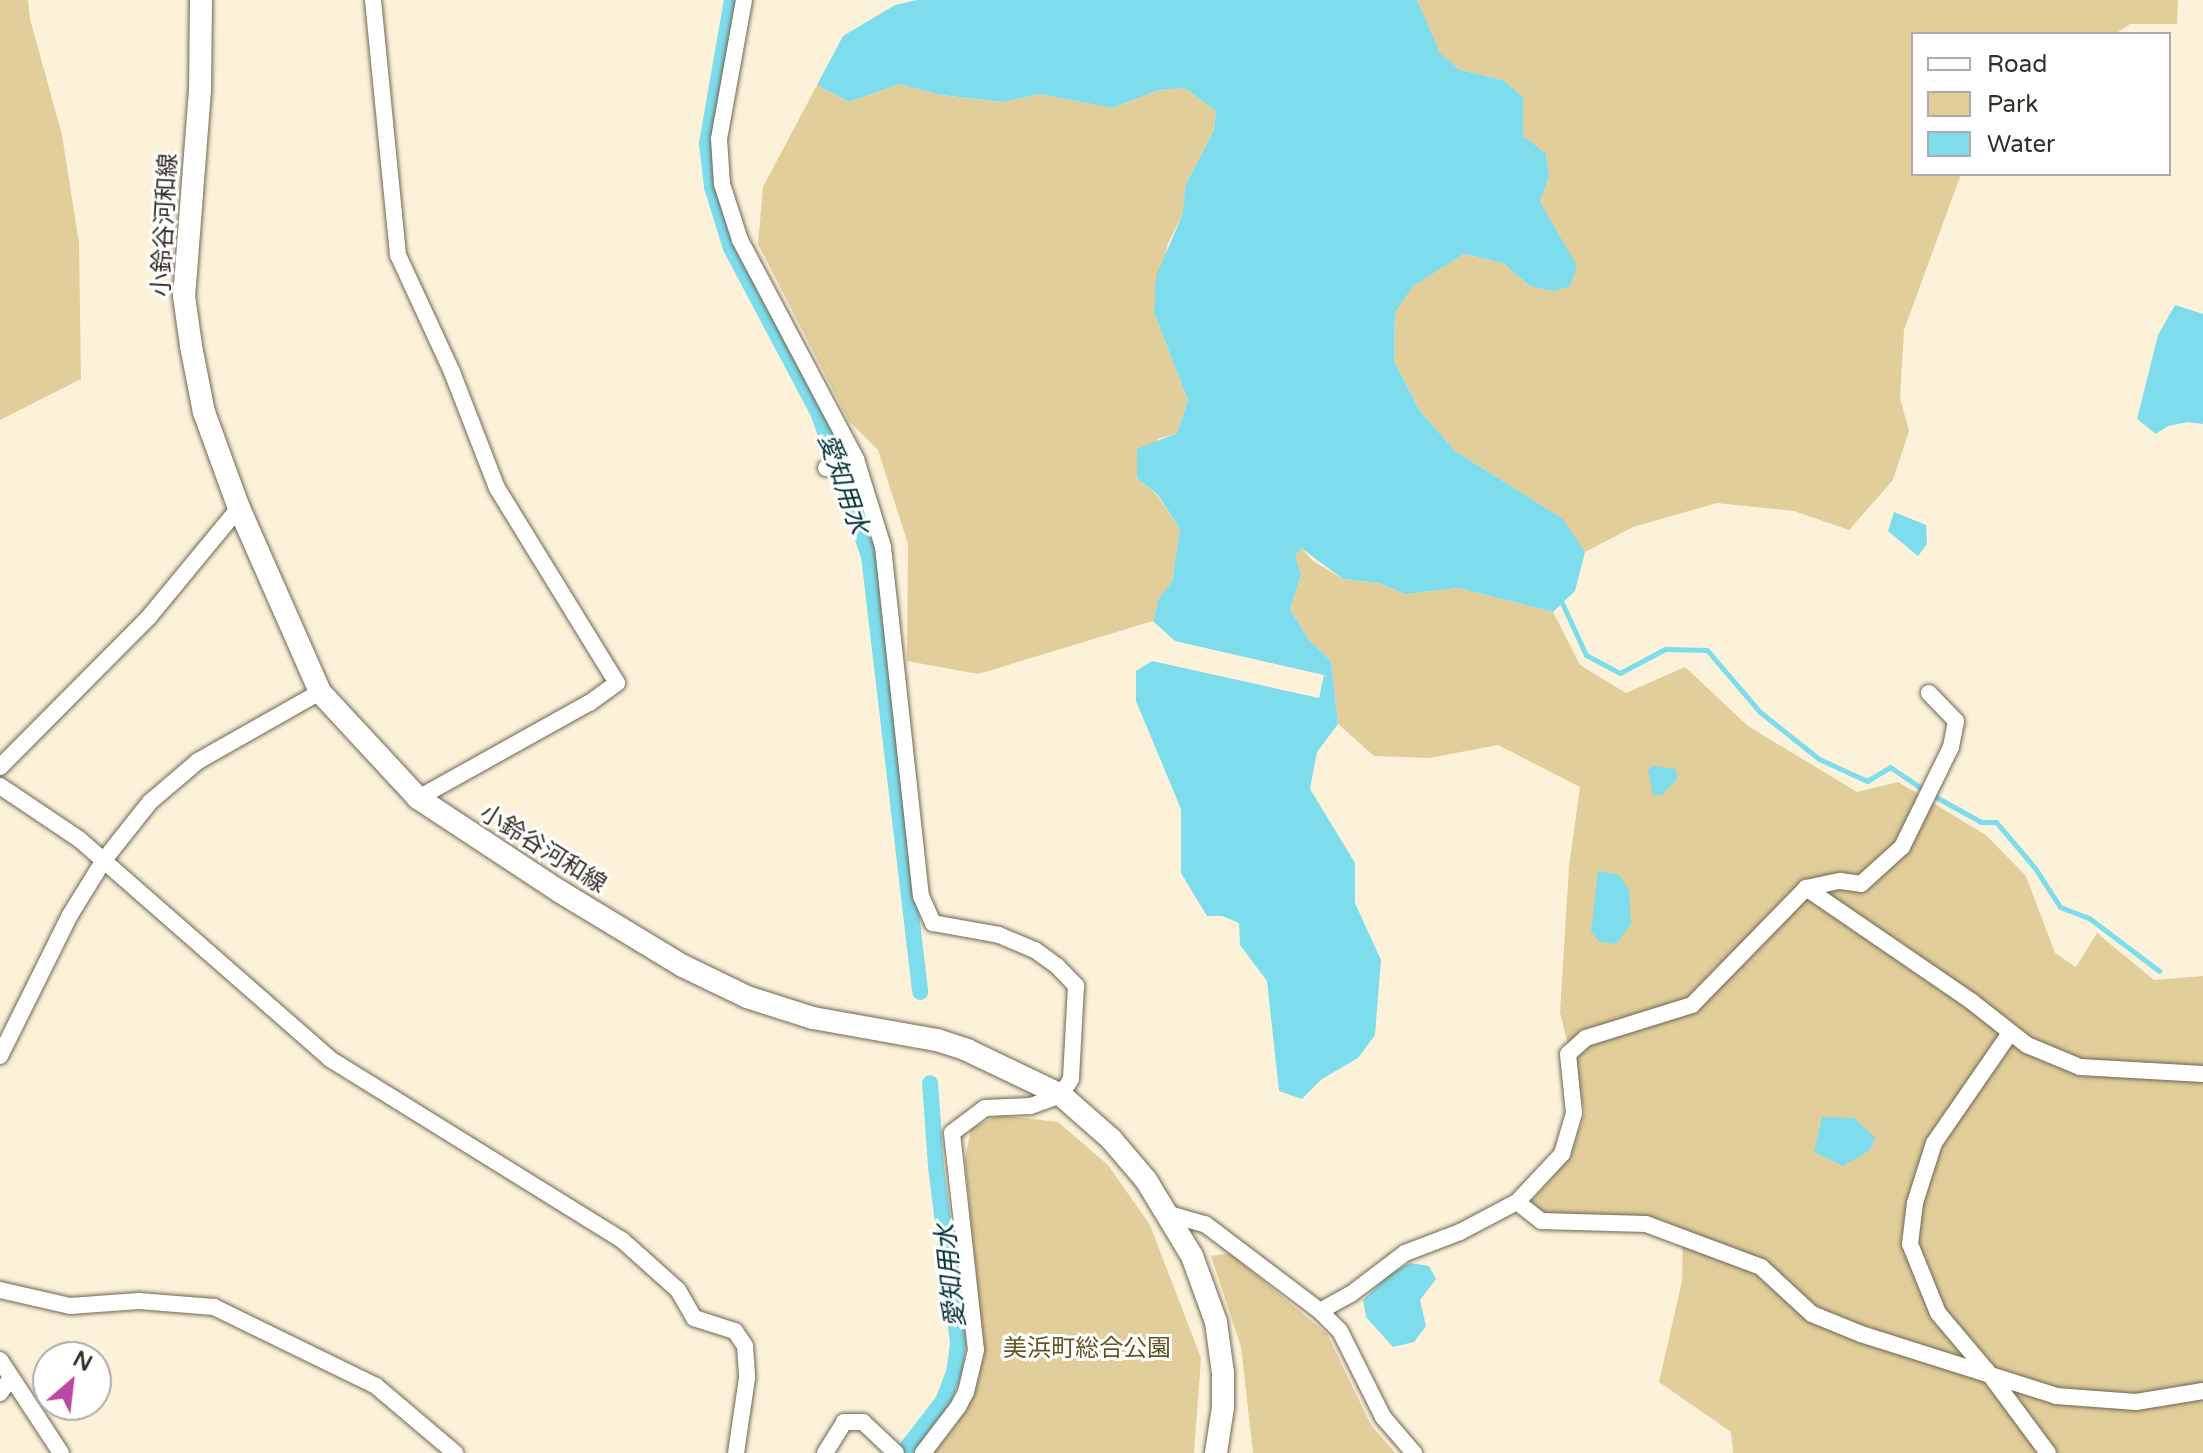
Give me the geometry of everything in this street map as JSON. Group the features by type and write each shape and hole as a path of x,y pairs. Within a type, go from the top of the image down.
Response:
{"main road":[{"name":"小鈴谷河和線","path":"201,0 200,90 184,296 204,412 239,508 320,692 418,798 559,891 720,986 813,1018 924,1037 967,1050 1061,1095 1111,1139 1169,1214 1192,1256 1216,1322 1223,1407 1216,1453"}],"street":[{"path":"373,0 398,255 452,372 497,488 617,683 589,703 418,798"},
{"path":"744,0 719,139 722,184 740,240 852,460 883,547 921,896 933,923 1011,940 1057,966 1076,986 1071,1079 1061,1095 1030,1106 985,1108 952,1133 976,1350 962,1400 923,1453"},
{"path":"826,468 852,460"},
{"path":"0,767 149,617 239,508"},
{"path":"0,1056 70,915 104,860 150,802 198,761 320,692"},
{"path":"1320,1311 1351,1294 1405,1253 1460,1232 1517,1202 1562,1154 1574,1113 1568,1054 1586,1038 1692,1005 1806,888 1840,881 1861,884 1902,847 1951,747 1956,721 1929,693"},
{"path":"0,786 104,860 330,1059 622,1240 678,1290 694,1318 735,1331 745,1346 747,1378 736,1453"},
{"path":"1806,888 1971,1001 2027,1045 2080,1067 2203,1074"},
{"path":"2010,1033 1934,1143 1915,1203 1910,1244 1938,1313 1987,1371 2048,1453"},
{"path":"1517,1202 1541,1221 1646,1224 1761,1267 1812,1314 1861,1334 1987,1371 2056,1396 2136,1402 2203,1391"},
{"path":"1169,1214 1205,1224 1320,1311 1340,1331 1383,1417 1414,1453"},
{"path":"0,1290 70,1306 139,1301 214,1307 376,1386 455,1453"},
{"path":"0,1360 61,1453"},
{"path":"0,1393 11,1378"},
{"path":"825,1453 844,1422 863,1422 893,1450"}],"green space":[{"path":"0,0 28,0 30,19 62,135 79,243 81,379 0,420"},
{"path":"1417,0 2178,0 2177,24 2130,24 2118,32 1911,32 1911,176 1960,176 1904,330 1900,398 1909,431 1893,480 1849,530 1794,511 1717,503 1633,527 1585,552 1562,519 1455,451 1420,411 1394,361 1395,312 1412,286 1464,254 1503,263 1530,286 1540,202 1549,176 1546,155 1523,136 1522,97 1503,80 1460,70 1439,53"},
{"path":"899,84 941,95 1003,102 1040,94 1112,108 1159,90 1185,88 1216,111 1214,130 1186,184 1182,216 1168,243 1154,313 1188,400 1177,433 1158,439 1137,478 1157,495 1180,529 1172,582 1159,599 1153,621 978,674 907,661 908,544 878,450 849,421 758,244 763,187 817,85 849,102"},
{"path":"1301,548 1313,561 1343,579 1379,583 1405,594 1459,588 1553,612 1580,665 1626,693 1685,667 1748,726 1857,792 1898,782 1986,835 2026,876 2055,953 2076,967 2097,933 2154,980 2203,976 2203,1453 1733,1453 1731,1432 1659,1382 1682,1281 1683,1229 1651,1217 1549,1216 1530,1203 1571,1156 1585,1112 1560,1013 1569,866 1580,787 1498,745 1429,758 1374,756 1338,724 1331,661 1308,639 1290,609 1301,575 1294,556"},
{"name":"美浜町総合公園","path":"998,1115 1058,1122 1108,1165 1150,1225 1201,1358 1194,1453 933,1453 954,1428 976,1389 984,1354 965,1159 971,1129"},
{"path":"1230,1253 1327,1334 1371,1425 1395,1453 1253,1453 1241,1347 1211,1256"}],"water":[{"path":"917,0 1417,0 1440,53 1460,70 1503,80 1523,97 1523,136 1546,154 1549,176 1540,202 1577,266 1570,286 1554,291 1530,286 1503,263 1464,254 1413,286 1395,312 1394,361 1420,411 1455,451 1563,519 1585,552 1575,591 1553,612 1459,588 1405,594 1379,583 1343,579 1301,548 1295,556 1301,575 1290,609 1308,639 1331,661 1338,724 1317,752 1310,789 1355,863 1355,903 1381,960 1375,1035 1358,1058 1322,1079 1302,1099 1279,1091 1267,981 1240,945 1239,923 1222,916 1207,916 1181,873 1181,809 1136,701 1136,671 1152,661 1319,698 1324,675 1175,641 1153,621 1159,598 1172,582 1180,529 1158,495 1137,478 1137,449 1177,433 1188,400 1154,313 1156,276 1182,216 1186,184 1214,130 1216,111 1185,88 1159,90 1112,108 1040,94 1003,102 941,95 899,84 849,102 817,85 843,36 895,5"},
{"path":"2175,305 2203,314 2203,424 2188,422 2168,426 2156,434 2137,419 2158,335"},
{"path":"1894,512 1926,525 1927,544 1918,556 1888,531"},
{"path":"1653,766 1676,769 1677,779 1662,795 1653,795 1648,771"},
{"path":"1598,871 1619,875 1629,890 1631,924 1616,944 1600,942 1591,932"},
{"path":"1822,1117 1854,1118 1875,1137 1870,1150 1843,1166 1814,1152"},
{"path":"1410,1263 1429,1266 1436,1279 1420,1300 1426,1326 1414,1342 1393,1347 1366,1317 1363,1300 1390,1274"}],"waterway":[{"name":"愛知用水","path":"732,0 707,143 712,187 731,248 818,412 869,556 920,992"},
{"path":"1562,603 1586,655 1620,673 1665,649 1707,650 1760,712 1819,759 1867,781 1890,767 1920,787"},
{"path":"1936,797 1981,822 1996,822 2035,868 2060,907 2089,918 2159,971"},
{"name":"愛知用水","path":"903,1453 943,1401 954,1373 958,1343 936,1166 930,1083"}]}
